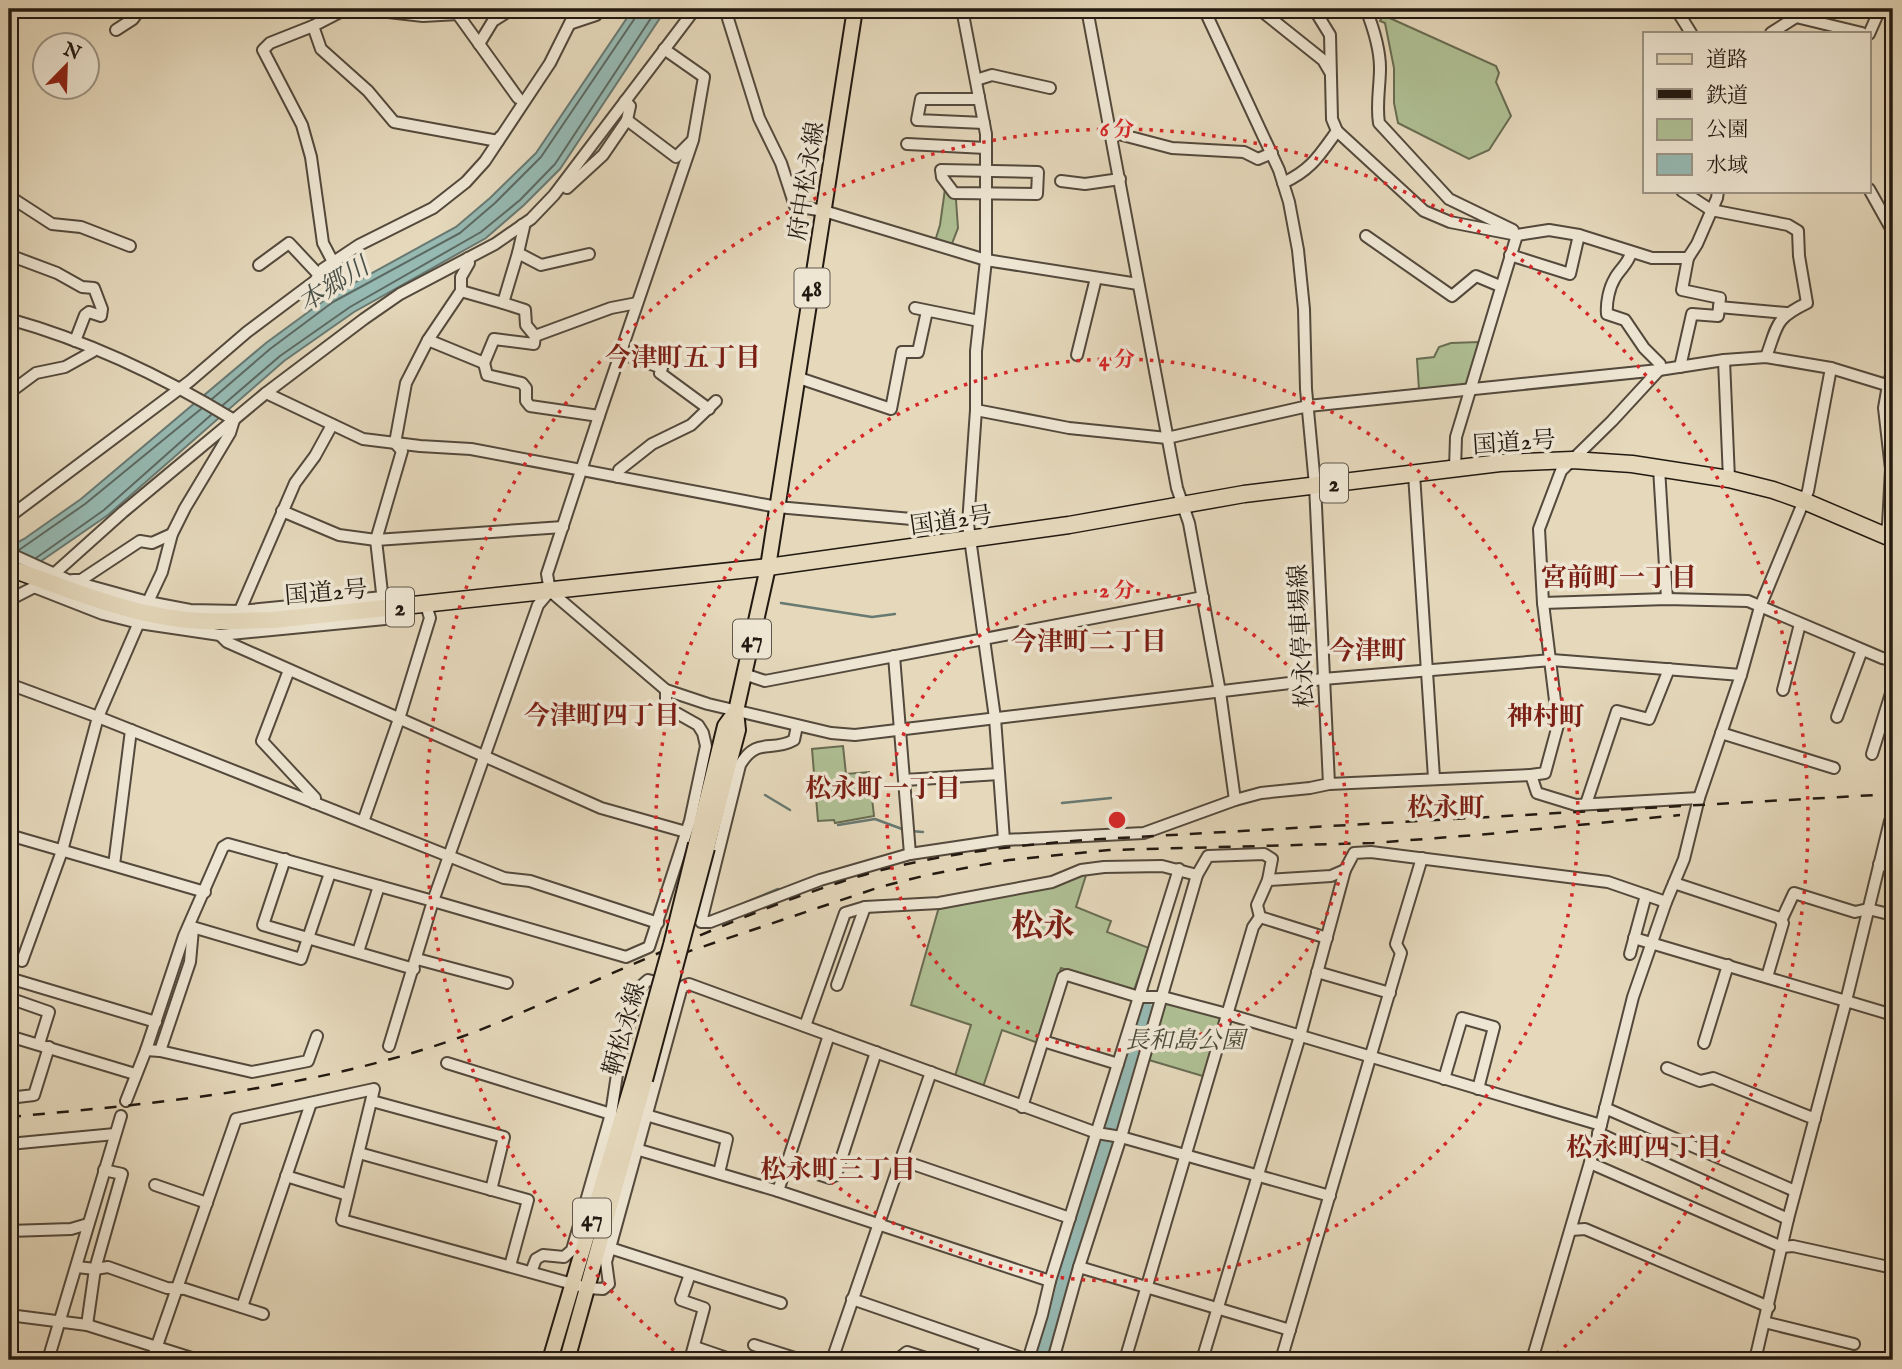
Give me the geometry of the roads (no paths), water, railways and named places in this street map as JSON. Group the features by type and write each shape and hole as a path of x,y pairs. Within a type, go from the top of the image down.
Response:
{"highway":[{"name":"国道2号","path":"9,568 120,606 156,614 201,621 273,620 384,603 426,605 768,567 945,544 969,532 1183,506 1244,494 1500,464 1572,460 1659,468 1729,479 1804,501 1889,537"}],"main road":[{"name":"府中松永線","path":"768,567 855,9"},
{"name":"鞆松永線","path":"567,1360 640,1078 671,945 702,846 724,726 736,711 768,567"},
{"name":"鞆松永線","path":"550,1360 572,1283 640,1078"}],"street":[{"path":"116,30 133,19 140,9"},
{"path":"333,262 323,243 310,157 302,125 263,50 270,43 346,9"},
{"path":"362,9 423,16 456,11 518,98"},
{"path":"479,44 493,20 512,9"},
{"path":"9,517 184,390 247,332 315,281 323,269 359,245 433,208 466,182 485,161 550,63 577,9"},
{"path":"572,23 596,15 600,9"},
{"path":"147,604 162,572 172,534 234,420 266,393 400,294 495,244 522,225 554,195 695,9"},
{"path":"725,9 759,118 781,163 795,206 824,211 986,260 1138,284"},
{"path":"962,9 984,124 986,148 986,260 976,351 976,410 969,532 995,718 1004,840"},
{"path":"1087,9 1167,438 1203,597 1235,800"},
{"name":"松永停車場線","path":"1204,9 1272,153 1283,183 1298,250 1315,485 1329,784"},
{"path":"1259,9 1323,60 1331,75"},
{"path":"1314,9 1331,35 1332,118 1337,131 1424,211 1450,222 1497,227"},
{"path":"1366,9 1374,30 1380,66 1376,108 1378,122 1449,199 1497,227 1517,235 1549,230 1579,235 1652,258 1688,258"},
{"path":"1678,9 1690,32"},
{"path":"1778,9 1859,32"},
{"path":"1870,32 1880,9"},
{"path":"1772,32 1798,13"},
{"path":"313,26 321,49 368,91 394,122 498,141"},
{"path":"664,49 704,77 693,140 547,574 551,591 666,690 708,704 797,726 855,735 1323,680 1552,660 1741,675"},
{"path":"498,141 518,98 550,63"},
{"path":"976,80 992,75 1050,88"},
{"path":"979,97 921,99 917,120 984,124"},
{"path":"554,195 559,198 572,181 603,155 627,120 630,106 625,102"},
{"path":"627,120 676,157 693,140"},
{"path":"1283,183 1311,167 1337,131"},
{"path":"1111,132 1172,148 1244,152 1258,159 1272,153"},
{"path":"907,144 986,148"},
{"path":"941,170 985,171 1038,172 1037,194 954,193 942,177 941,170"},
{"path":"1061,181 1085,184 1119,179"},
{"path":"1870,191 1893,232"},
{"path":"1684,192 1711,210 1788,225 1798,232 1807,303 1786,313 1778,322 1766,358"},
{"path":"1680,367 1692,314 1718,316 1720,298 1682,290 1688,258 1697,244 1718,192"},
{"path":"9,198 52,224 81,228 130,246"},
{"path":"503,303 518,253 524,227 522,225"},
{"path":"1455,469 1456,437 1517,235"},
{"path":"1510,255 1570,274 1579,235"},
{"path":"1366,236 1452,296 1476,276 1500,286"},
{"path":"259,265 289,243 319,275"},
{"path":"518,253 541,265 589,254"},
{"path":"662,909 701,922 710,922 820,880 910,854 1004,840 1144,832 1261,793 1329,784 1545,773 1558,725 1544,603 1539,529 1561,471 1660,370 1660,364 1644,348 1625,320 1607,314 1606,305 1615,278 1629,261 1631,253"},
{"path":"9,254 82,286 94,288 102,309 101,316 89,312 85,315 75,341"},
{"path":"9,553 42,580 103,614 140,621 227,635 385,619 376,540 402,451 396,443 406,383 428,341 461,291 461,277 469,263 467,258"},
{"path":"1077,355 1096,278"},
{"path":"461,291 525,310 526,325 535,336 534,344 494,339 484,363 487,375 522,383 526,388 526,401 530,406 599,415"},
{"path":"535,336 611,309 637,303"},
{"path":"1719,307 1786,313"},
{"path":"915,308 979,321"},
{"path":"799,378 891,409 902,352 919,352 927,311"},
{"path":"9,319 94,349 184,390 234,420"},
{"path":"428,341 484,363"},
{"path":"9,393 36,373 65,367 94,349"},
{"path":"618,477 619,470 652,444 691,425 713,405 660,373 662,368 620,353"},
{"path":"976,410 1069,428 1167,438 1308,406 1660,370 1724,360 1766,358 1831,368 1890,386"},
{"path":"1724,360 1729,479"},
{"path":"1532,1360 1600,1129 1633,997 1684,859 1699,798 1741,675 1760,607 1804,501 1831,368"},
{"path":"1889,537 1892,469 1884,408 1893,369"},
{"path":"266,393 363,439 471,449 777,507 947,523 969,532"},
{"path":"239,613 282,511 332,425"},
{"path":"9,600 42,580 226,432"},
{"path":"1659,468 1667,599"},
{"path":"1414,474 1433,778"},
{"path":"282,511 339,535 376,540 564,527"},
{"path":"945,544 947,523"},
{"path":"42,580 81,580 140,541 152,543 172,534"},
{"path":"68,580 147,604 190,610 239,613 384,603"},
{"path":"389,1046 448,856 538,606 551,591"},
{"path":"744,674 765,681 1203,597"},
{"path":"1544,603 1667,599 1748,601 1862,650 1893,660"},
{"path":"363,822 400,719 430,618 426,605"},
{"path":"22,961 62,851 98,717 140,621"},
{"path":"1783,690 1800,624"},
{"path":"227,635 289,670 601,808 686,832"},
{"path":"1837,717 1862,650"},
{"path":"894,656 910,854"},
{"path":"1586,804 1617,710 1649,719 1669,669"},
{"path":"289,670 262,741 314,798 314,803"},
{"path":"9,684 505,878 530,881 658,923"},
{"path":"1872,754 1893,687"},
{"path":"126,1101 205,892 223,847 228,844 626,957 649,947 690,821 706,746 698,725 666,708 666,690"},
{"path":"701,922 740,765 749,752 758,747 788,744 794,740 797,726"},
{"path":"114,865 131,730"},
{"path":"1721,733 1834,768"},
{"path":"905,780 999,774"},
{"path":"1531,775 1537,793 1576,805 1699,798"},
{"path":"1755,1360 1795,1191 1846,1001 1890,821 1893,822"},
{"path":"9,835 205,892"},
{"path":"1202,1360 1300,1036 1345,870 1354,853 1371,852 1608,882 1666,902"},
{"path":"1053,1360 1198,875 1208,856 1264,854 1272,859 1268,880 1257,905 1260,917 1253,927 1125,1360"},
{"path":"1281,1360 1390,993 1401,953 1396,944 1422,858"},
{"path":"285,859 263,925 358,952 507,983"},
{"path":"1879,864 1893,868"},
{"path":"805,1026 845,913 865,907 939,903 1052,882 1081,870 1104,867 1144,865 1180,869 1198,875"},
{"path":"852,1299 1028,1360 1050,1281 1180,869"},
{"path":"1268,880 1331,876 1345,870"},
{"path":"191,928 301,959 330,873"},
{"path":"1674,883 1780,918 1782,921"},
{"path":"358,952 379,886"},
{"path":"1767,977 1782,921 1794,894 1855,912 1868,908 1893,915"},
{"path":"1630,954 1646,895"},
{"path":"837,985 865,907"},
{"path":"1260,917 1327,938"},
{"path":"160,1051 190,962 191,928"},
{"path":"1634,939 1893,1015"},
{"path":"1704,1043 1728,965"},
{"path":"1317,972 1390,993"},
{"path":"1022,1107 1063,977 1068,975 1139,997 1163,998 1227,1014 1478,1089 1600,1129 1788,1219"},
{"path":"9,978 156,1022"},
{"path":"531,1272 536,1259 543,1255 564,1257 572,1250 611,1114 619,1061 640,987 648,979 681,990"},
{"path":"152,1360 236,1119 374,1089 342,1220 587,1288 603,1289 609,1284 606,1262 636,1149 681,990 689,984 1097,1133 1121,1137 1330,1196"},
{"path":"9,1098 34,1095 49,1012 10,1001"},
{"path":"1444,1079 1462,1018 1494,1027 1478,1089"},
{"path":"778,1191 829,1035"},
{"path":"9,1036 135,1074"},
{"path":"146,1051 160,1051 252,1072 309,1061 317,1036"},
{"path":"1043,1041 1118,1064"},
{"path":"787,1164 831,1178 836,1175 876,1052"},
{"path":"447,1063 611,1114"},
{"path":"1667,1068 1700,1081 1713,1078 1815,1119"},
{"path":"832,1360 931,1072"},
{"path":"372,1101 504,1137 491,1190"},
{"path":"242,1307 311,1103"},
{"path":"1605,1108 1795,1191"},
{"path":"646,1115 727,1139 719,1173"},
{"path":"48,1360 121,1116"},
{"path":"9,1144 115,1134"},
{"path":"636,1149 778,1191 1050,1281"},
{"path":"359,1153 528,1200 510,1266"},
{"path":"901,1160 1070,1218"},
{"path":"1590,1163 1782,1247 1793,1246 1893,1268"},
{"path":"87,1325 95,1269 122,1174 104,1170"},
{"path":"286,1176 348,1195"},
{"path":"155,1185 207,1203"},
{"path":"9,1231 71,1229 88,1224"},
{"path":"1571,1230 1586,1229 1769,1307"},
{"path":"610,1248 781,1303"},
{"path":"76,1267 108,1267 167,1289 185,1289 263,1314"},
{"path":"1079,1267 1290,1330"},
{"path":"690,1274 681,1300 705,1308 690,1360"},
{"path":"9,1315 87,1325 198,1360"},
{"path":"1764,1322 1854,1344"},
{"path":"754,1345 801,1360"},
{"path":"981,1360 986,1346"},
{"path":"695,1347 733,1360"},
{"path":"897,1360 907,1352 932,1360"}],"water":[{"path":"633,9 666,9 560,169 524,205 486,238 354,312 284,361 108,515 9,583 9,547 81,499 266,343 330,296 456,227 490,198 536,153"}],"waterway":[{"path":"781,603 872,617 895,614"},
{"path":"765,795 790,810"},
{"path":"1062,803 1111,798"},
{"path":"838,825 875,819 902,829"},
{"path":"911,831 923,832"},
{"path":"725,911 778,889"},
{"path":"1040,1360 1145,1011"}],"railway":[{"path":"9,1117 238,1091 406,1055 486,1028 770,907 871,873 931,859 1084,840 1893,794"},
{"path":"681,954 880,887 927,875 1009,860 1109,850 1373,843 1680,815"}],"district":[{"name":"今津町五丁目","path":"683,357"},
{"name":"宮前町一丁目","path":"1619,577"},
{"name":"今津町二丁目","path":"1089,641"},
{"name":"今津町","path":"1368,650"},
{"name":"今津町四丁目","path":"602,715"},
{"name":"神村町","path":"1546,716"},
{"name":"松永町一丁目","path":"883,788"},
{"name":"松永町","path":"1446,807"},
{"name":"松永","path":"1043,925"},
{"name":"松永町四丁目","path":"1644,1147"},
{"name":"松永町三丁目","path":"838,1169"}],"water label":[{"name":"本郷川","path":"333,284"}],"park label":[{"name":"長和島公園","path":"1185,1040"}]}
